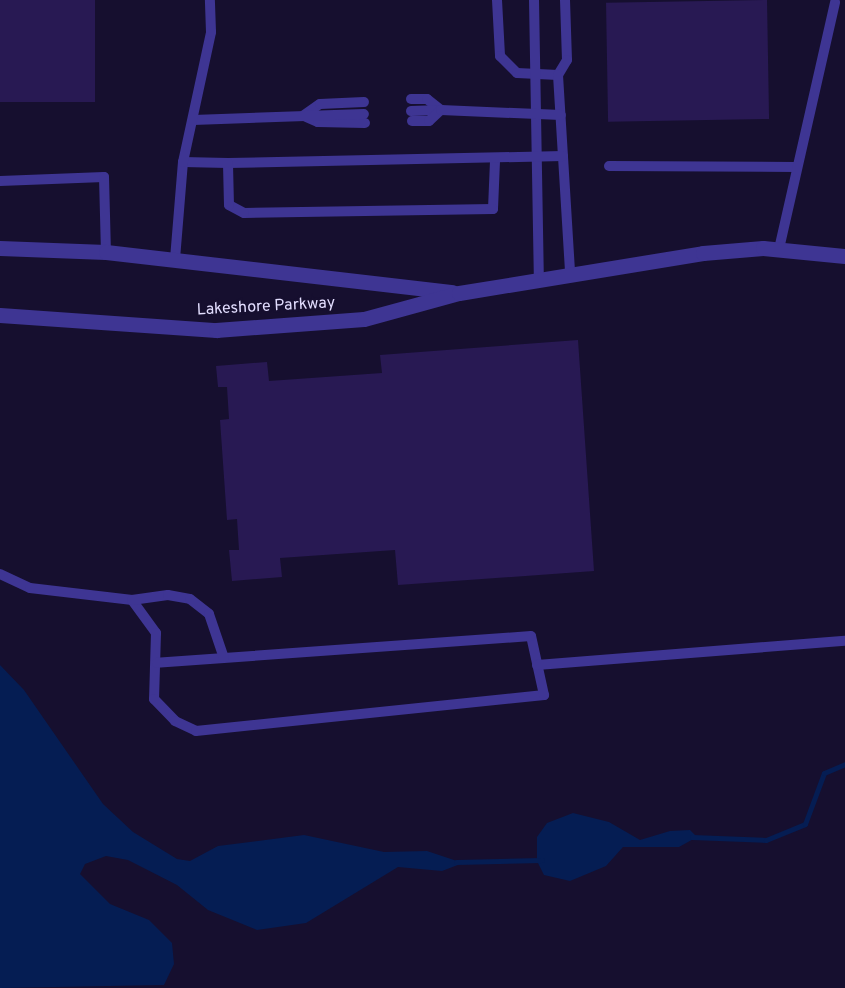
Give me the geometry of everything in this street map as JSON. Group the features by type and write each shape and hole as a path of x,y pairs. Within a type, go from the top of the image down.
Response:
{"street":[{"name":"Lakeshore Parkway","path":"0,248 106,252 459,293"},
{"name":"Lakeshore Parkway","path":"0,315 216,330 364,319 459,293 703,253 780,249 845,256"}],"lane":[{"path":"175,259 183,162 211,32 210,0"},
{"path":"496,0 500,56 517,73 558,75"},
{"path":"534,0 539,279"},
{"path":"565,0 567,60 558,75 570,274"},
{"path":"780,249 796,166 834,2"},
{"path":"411,99 427,99 441,110 536,116 561,115"},
{"path":"303,116 320,104 364,102"},
{"path":"411,116 429,121 441,110"},
{"path":"193,120 303,116 364,118"},
{"path":"183,162 495,161 537,156 563,156"},
{"path":"228,163 229,205 244,213 493,209 495,161"},
{"path":"609,166 796,166"},
{"path":"0,182 104,177 106,252"},
{"path":"0,574 30,588 132,600 168,596 190,600 209,614 224,658"},
{"path":"132,600 156,633 158,663 154,699 175,721 196,731 544,695 531,636 158,663"},
{"path":"537,665 845,641"}],"water":[{"path":"0,665 24,690 103,804 133,832 177,859 190,861 218,846 304,835 384,852 427,851 463,863 442,871 398,867 306,923 257,930 208,910 177,885 128,860 106,856 85,864 80,874 110,904 149,920 172,943 174,964 164,985 0,988"},
{"path":"573,813 609,822 640,840 670,831 690,830 697,837 679,847 623,847 606,866 570,881 544,875 537,861 537,837 547,823"}],"building":[{"path":"0,0 95,0 95,102 0,102"},
{"path":"767,0 769,119 608,122 606,3"},
{"path":"578,340 594,571 398,585 395,550 280,558 282,577 232,581 229,550 239,550 237,519 227,520 220,420 229,419 227,387 218,387 216,366 267,362 269,381 382,373 380,355"}],"waterway":[{"path":"692,837 766,840 805,824 824,773 845,764"},
{"path":"456,862 542,860"}]}
